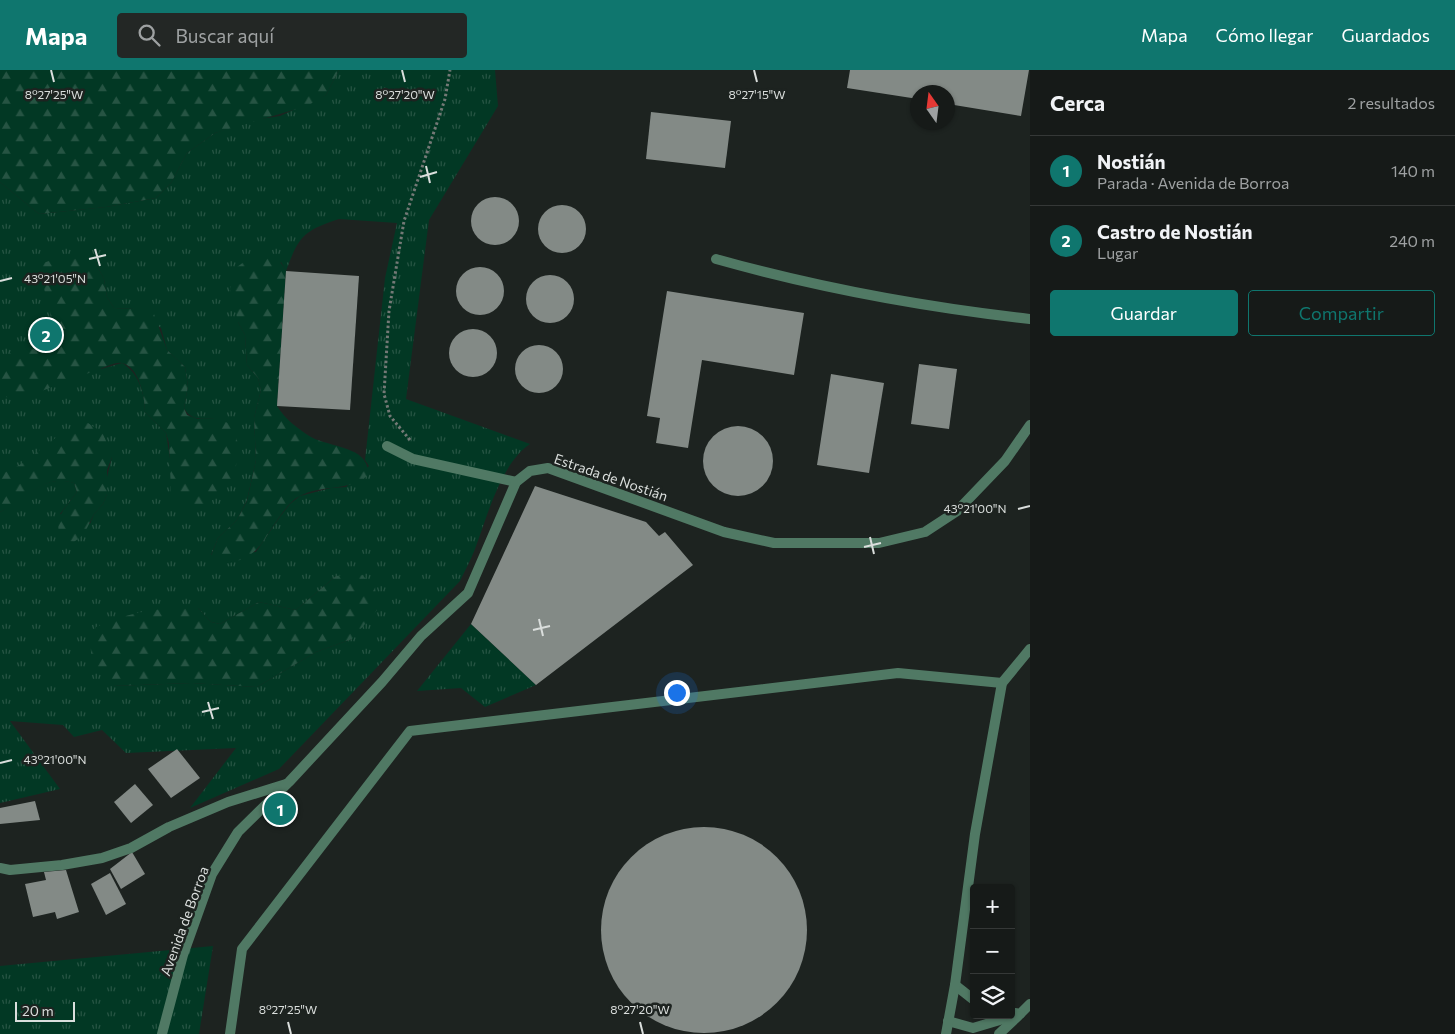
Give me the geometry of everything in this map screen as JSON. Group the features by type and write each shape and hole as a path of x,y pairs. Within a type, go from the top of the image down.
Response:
{"street":[{"path":"716,259 785,278 894,301 1030,319"},
{"name":"Estrada de Nostián","path":"516,482 530,471 548,468 724,532 774,543 879,543 925,532 957,511 1004,461 1030,424"},
{"path":"0,868 10,870 62,865 102,858 131,848 169,827 228,802 289,782 422,636 468,593 516,482 413,459 387,446"},
{"path":"946,1034 955,985 975,834 1002,683 1030,648"},
{"path":"230,1034 242,948 410,730 898,673 1002,683"},
{"name":"Avenida de Borroa","path":"162,1034 183,955 212,874 238,832 289,782"},
{"path":"955,985 970,997"},
{"path":"948,1021 973,1028 1016,1013 1030,1004"},
{"path":"999,1034 1016,1013"}],"path":[{"path":"428,462 390,416 384,394 389,311 404,221 444,99 450,70"}],"green space":[{"path":"0,70 339,70 326,95 307,106 215,133 187,153 171,183 156,198 106,207 39,214 0,182"},
{"path":"339,70 495,70 498,106 429,220 406,399 530,444 511,464 503,477 460,581 279,769 190,808 236,748 126,753 102,730 74,737 63,725 10,721 60,789 0,803 0,512 35,489 53,482 63,481 74,483 77,492 60,514 90,524 107,494 106,481 112,457 0,498 0,182 39,214 106,207 156,198 171,183 187,153 215,133 254,120 280,116 326,95","holes":["339,219 397,223 385,278 365,460 369,466 346,487 331,488 300,496 290,504 256,552 211,555 218,538 237,520 247,500 256,460 254,418 261,390 258,378 247,365 245,335 238,322 281,262 286,271 299,242 317,227","95,262 104,279 107,297 114,308 134,309 161,328 167,350 185,367 188,386 184,408 187,412 198,418 216,418 170,459 166,433 145,412 144,398 136,377 122,363 101,369","336,576 352,639 316,652 257,687 192,683 112,686 198,608 211,622 220,624 259,602 296,610"]},
{"path":"263,256 277,259 286,271 277,406 301,431 319,441 348,449 363,458 367,465 368,475 352,484 308,492 297,497 283,512 252,554 233,562 219,565 211,556 218,538 237,520 247,501 256,460 254,418 261,390 258,378 247,365 245,335 238,322 230,289 237,267 248,259"},
{"path":"61,257 84,258 95,262 104,279 107,297 114,308 134,309 154,314 167,350 185,367 188,386 184,408 187,415 198,419 216,418 233,425 238,448 236,466 226,486 211,501 191,507 179,505 171,492 169,443 166,433 145,412 140,383 128,365 113,364 18,400 6,397 0,389 1,357 17,351 41,348 54,338 50,311 40,270 43,263"},
{"path":"88,423 103,433 112,457 107,470 107,494 103,504 94,514 84,534 74,542 61,540 59,532 58,525 61,514 77,492 74,483 63,481 43,485 0,512 0,474 23,463 64,432"},
{"path":"359,573 375,586 377,610 352,639 316,652 257,687 191,683 112,686 92,659 91,645 96,627 121,617 159,609 198,608 211,622 220,624 259,602 296,610 336,576"},
{"path":"471,624 536,685 485,707 461,688 417,691"},
{"path":"213,946 199,1034 0,1034 0,966"}],"building":[{"path":"850,70 1029,70 1021,116 955,105 955,85 910,85 910,98 847,88"},
{"path":"651,112 731,121 725,168 646,159"},
{"path":"495,197 504,199 512,204 517,212 519,221 517,230 512,238 504,243 495,245 486,243 478,238 473,230 471,221 473,212 478,204 486,199"},
{"path":"562,205 571,207 579,212 584,220 586,229 584,238 579,246 571,251 562,253 553,251 545,246 540,238 538,229 540,220 545,212 553,207"},
{"path":"480,267 489,269 497,274 502,282 504,291 502,300 497,308 489,313 480,315 471,313 463,308 458,300 456,291 458,282 463,274 471,269"},
{"path":"286,271 359,276 350,410 277,406"},
{"path":"550,275 559,277 567,282 572,290 574,299 572,308 567,316 559,321 550,323 541,321 533,316 528,308 526,299 528,290 533,282 541,277"},
{"path":"667,291 804,313 794,375 702,360 688,448 656,443 660,418 647,416"},
{"path":"473,329 482,331 490,336 495,344 497,353 495,362 490,370 482,375 473,377 464,375 456,370 451,362 449,353 451,344 456,336 464,331"},
{"path":"539,345 548,347 556,352 561,360 563,369 561,378 556,386 548,391 539,393 530,391 522,386 517,378 515,369 517,360 522,352 530,347"},
{"path":"919,364 957,369 949,429 911,424"},
{"path":"831,374 884,383 869,473 817,465"},
{"path":"738,426 751,429 763,436 770,448 773,461 770,474 763,486 751,493 738,496 725,493 713,486 706,474 703,461 706,448 713,436 725,429"},
{"path":"535,486 646,522 659,536 665,532 693,565 536,685 471,624"},
{"path":"177,749 200,778 171,798 148,769"},
{"path":"135,784 153,805 131,823 114,802"},
{"path":"35,801 40,820 0,824 0,808"},
{"path":"704,827 724,829 743,835 777,857 799,891 805,910 807,930 805,950 799,969 777,1003 743,1025 724,1031 704,1033 684,1031 665,1025 631,1003 609,969 603,950 601,930 603,910 609,891 631,857 665,835 684,829"},
{"path":"132,852 145,874 121,889 110,869"},
{"path":"66,870 79,912 57,919 55,912 33,917 25,884 46,880 44,872"},
{"path":"110,873 126,904 106,915 91,884"}],"place":[{"name":"Castro de Nostián","path":"46,335"},
{"name":"Nostián","path":"280,809"}]}
